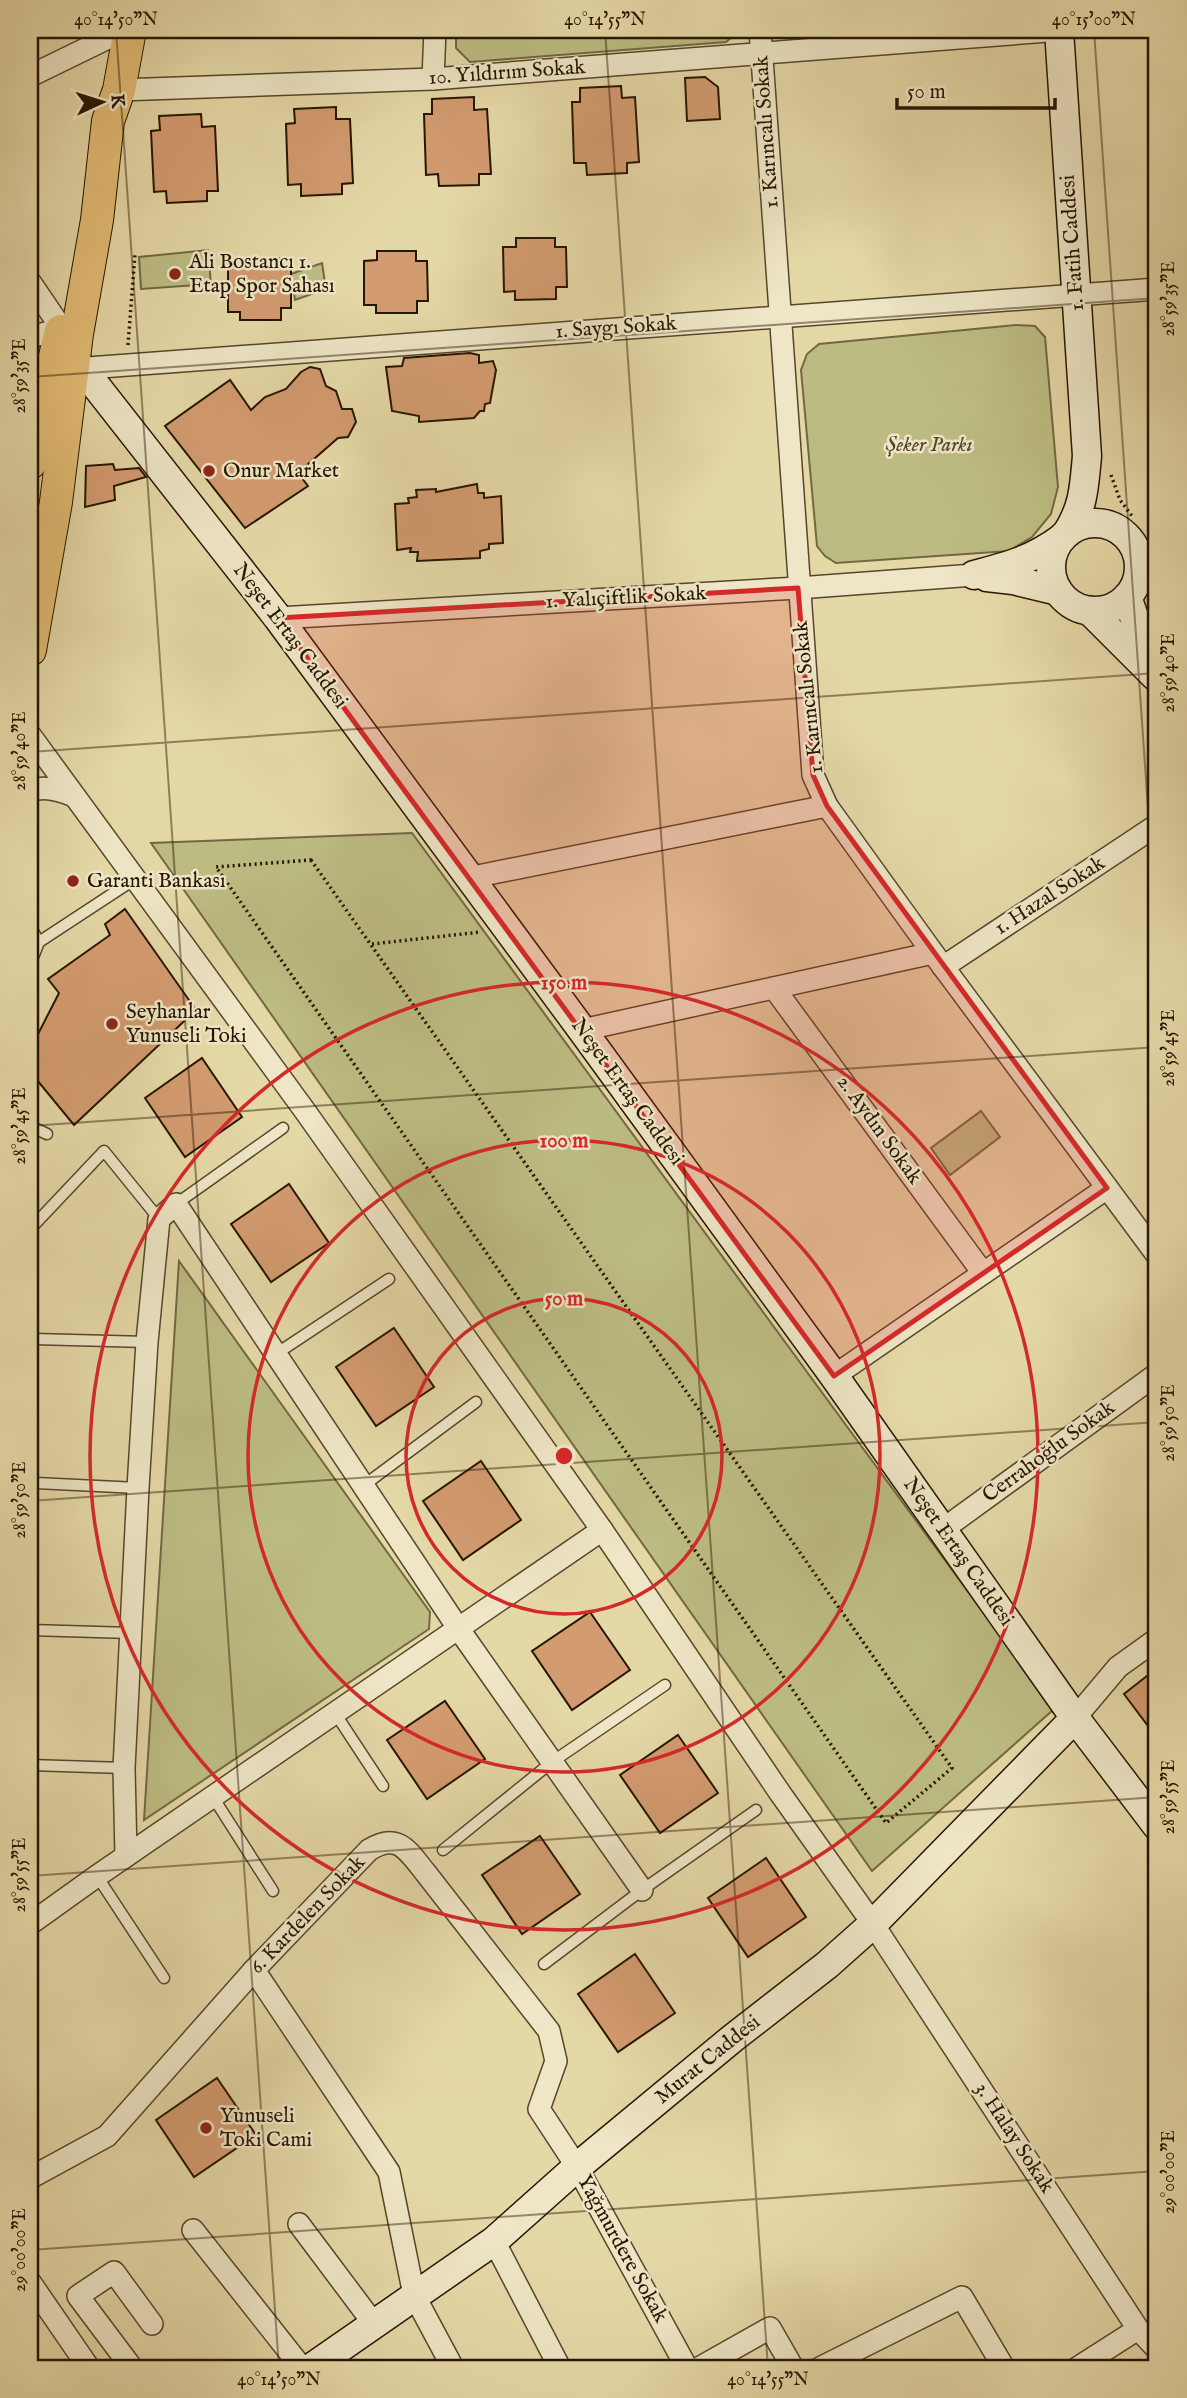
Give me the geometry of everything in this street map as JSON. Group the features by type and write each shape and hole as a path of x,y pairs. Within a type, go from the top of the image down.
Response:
{"main road":[{"path":"30,650 78,369 77,334 97,220 108,121 119,90 117,32"},
{"path":"30,463 62,329 117,32"}],"street":[{"path":"433,79 435,30"},
{"name":"1. Karıncalı Sokak","path":"760,30 813,775 827,806 1157,1255"},
{"name":"10. Yıldırım Sokak","path":"119,90 433,79 1060,30"},
{"name":"1. Fatih Caddesi","path":"1060,30 1087,456"},
{"path":"30,76 117,32"},
{"path":"30,282 62,329 30,337"},
{"name":"1. Saygı Sokak","path":"78,369 1157,289"},
{"name":"Neşet Ertaş Caddesi","path":"78,369 278,618 834,1376 1075,1718 1157,1826"},
{"path":"1087,456 1111,522 1141,550 1157,553"},
{"path":"1087,456 1078,515 1052,558 1053,581 1067,600 1090,611 1114,607 1139,590"},
{"path":"974,575 1023,562 1041,554 1079,526 1106,524 1124,534 1136,551 1139,564 1139,590 1156,677"},
{"path":"974,575 1013,580 1058,591"},
{"name":"1. Yalıçiftlik Sokak","path":"278,618 798,588 974,575"},
{"path":"1090,611 1156,677"},
{"name":"3. Halay Sokak","path":"30,735 305,1111 602,1530 780,1793 873,1924 1138,2329 1157,2349"},
{"path":"30,791 34,788 58,789 74,796"},
{"path":"468,878 827,806"},
{"name":"1. Hazal Sokak","path":"938,960 1157,825"},
{"path":"582,1030 774,988 938,960"},
{"name":"2. Aydın Sokak","path":"774,988 984,1273"},
{"path":"834,1376 1107,1188"},
{"path":"126,1856 124,1768 146,1342 159,1219 176,1204 458,1628 642,1890"},
{"name":"Cerrahoğlu Sokak","path":"942,1530 1157,1374"},
{"path":"30,1924 602,1530"},
{"path":"1075,1718 1118,1667 1157,1639"},
{"name":"Murat Caddesi","path":"311,2368 494,2241 577,2167 873,1924 1075,1718"},
{"name":"6. Kardelen Sokak","path":"30,2178 107,2136 254,1970 369,1850 381,1843 394,1842 405,1849 425,1872 549,2031 556,2061 539,2109 577,2167"},
{"path":"254,1970 389,2172 414,2295 453,2368"},
{"name":"Yağmurdere Sokak","path":"577,2167 687,2368"},
{"path":"299,2224 374,2324"},
{"path":"193,2230 302,2368"},
{"path":"494,2241 560,2368"},
{"path":"51,2314 114,2272 152,2325"},
{"path":"30,2282 89,2368"},
{"path":"78,2296 132,2368"},
{"path":"820,2368 962,2297 1004,2368"},
{"path":"699,2368 770,2328 793,2368"},
{"path":"1077,2368 1138,2329"}],"lane":[{"path":"30,965 39,942 135,879"},
{"path":"30,926 39,942"},
{"path":"30,1126 47,1133"},
{"path":"176,1204 283,1128"},
{"path":"35,1224 104,1151 159,1219"},
{"path":"276,1354 389,1279"},
{"path":"34,1339 146,1342"},
{"path":"363,1486 476,1402"},
{"path":"36,1483 138,1488"},
{"path":"30,1630 131,1633"},
{"path":"443,1850 552,1762 665,1685"},
{"path":"335,1713 383,1786"},
{"path":"30,1765 124,1768"},
{"path":"213,1797 273,1891"},
{"path":"544,1964 642,1890 756,1811"},
{"path":"97,1876 164,1978"}],"path":[{"path":"126,364 135,254"},
{"path":"311,860 372,944 952,1768 886,1824 216,867 311,860"},
{"path":"372,944 506,929"}],"highlighted area":[{"path":"798,588 813,775 827,806 1107,1188 834,1376 278,618"}],"green space":[{"path":"456,30 739,31 726,42 470,62 456,48"},
{"name":"Ali Bostancı 1. Etap Spor Sahası","path":"208,250 211,284 141,289 139,257"},
{"path":"322,263 326,289 295,300 291,274"},
{"name":"Şeker Parkı","path":"1016,325 1035,326 1045,337 1058,487 1051,514 1032,537 1009,551 836,563 825,556 817,546 801,370 807,354 819,344"},
{"path":"412,833 1054,1709 872,1871 151,843"},
{"path":"981,1111 1000,1137 950,1175 931,1148"},
{"path":"179,1261 430,1612 429,1629 144,1820"}],"building":[{"path":"705,77 718,87 720,119 687,121 685,78"},
{"path":"621,86 622,98 635,97 639,162 627,163 627,173 587,175 586,163 574,163 572,102 580,102 580,88"},
{"path":"474,97 474,110 487,109 491,174 479,174 479,185 439,186 438,174 426,175 424,114 432,114 432,99"},
{"path":"336,107 336,119 350,119 353,183 342,184 342,194 301,196 301,184 288,185 286,124 295,123 294,109"},
{"path":"201,114 202,127 215,126 218,191 207,191 207,201 167,203 166,191 154,192 151,131 160,130 159,116"},
{"path":"516,238 555,238 555,247 566,247 567,287 556,287 556,299 515,300 515,291 504,292 503,247 516,247"},
{"path":"377,251 416,251 416,261 427,261 428,301 417,301 417,313 376,313 376,305 364,305 364,261 377,260"},
{"path":"240,258 280,258 279,268 291,268 291,308 281,308 281,320 240,320 240,312 228,312 228,267 241,267"},
{"path":"470,353 479,355 479,363 493,361 496,370 490,403 485,404 484,411 480,411 474,418 419,422 419,416 392,411 386,367 402,366 404,358"},
{"path":"310,367 320,369 326,386 336,391 342,409 352,409 356,422 348,437 338,438 298,473 308,486 245,528 165,426 230,380 251,410 265,397 286,389 301,372"},
{"path":"113,464 115,470 139,468 146,477 114,486 115,500 85,507 86,466"},
{"path":"477,484 478,493 484,493 484,498 501,496 503,543 489,544 489,549 480,551 480,558 417,561 418,552 410,552 411,548 397,550 395,504 409,503 408,498 417,497 416,490 436,489 436,492"},
{"name":"Seyhanlar Yunuseli Toki","path":"125,909 196,1010 74,1125 32,1074 36,1038 59,993 48,979 110,935 105,924"},
{"path":"202,1058 242,1117 185,1157 145,1098"},
{"path":"289,1184 329,1243 271,1282 231,1224"},
{"path":"394,1328 434,1387 376,1426 336,1367"},
{"path":"481,1461 521,1520 463,1560 423,1501"},
{"path":"590,1612 630,1670 572,1710 532,1651"},
{"path":"1157,1668 1157,1738 1124,1694"},
{"path":"445,1701 485,1759 427,1799 387,1740"},
{"path":"678,1735 718,1793 660,1833 620,1775"},
{"path":"540,1836 580,1894 522,1934 482,1875"},
{"path":"766,1858 806,1917 748,1957 708,1898"},
{"path":"635,1954 675,2013 618,2052 578,1994"},
{"name":"Yunuseli Toki Cami","path":"217,2078 256,2135 194,2177 156,2120"}],"place":[{"name":"Ali Bostancı 1. Etap Spor Sahası","path":"175,274"},
{"name":"Onur Market","path":"209,471"},
{"name":"Garanti Bankası","path":"73,881"},
{"name":"Seyhanlar Yunuseli Toki","path":"112,1024"},
{"name":"Yunuseli Toki Cami","path":"206,2128"}]}
